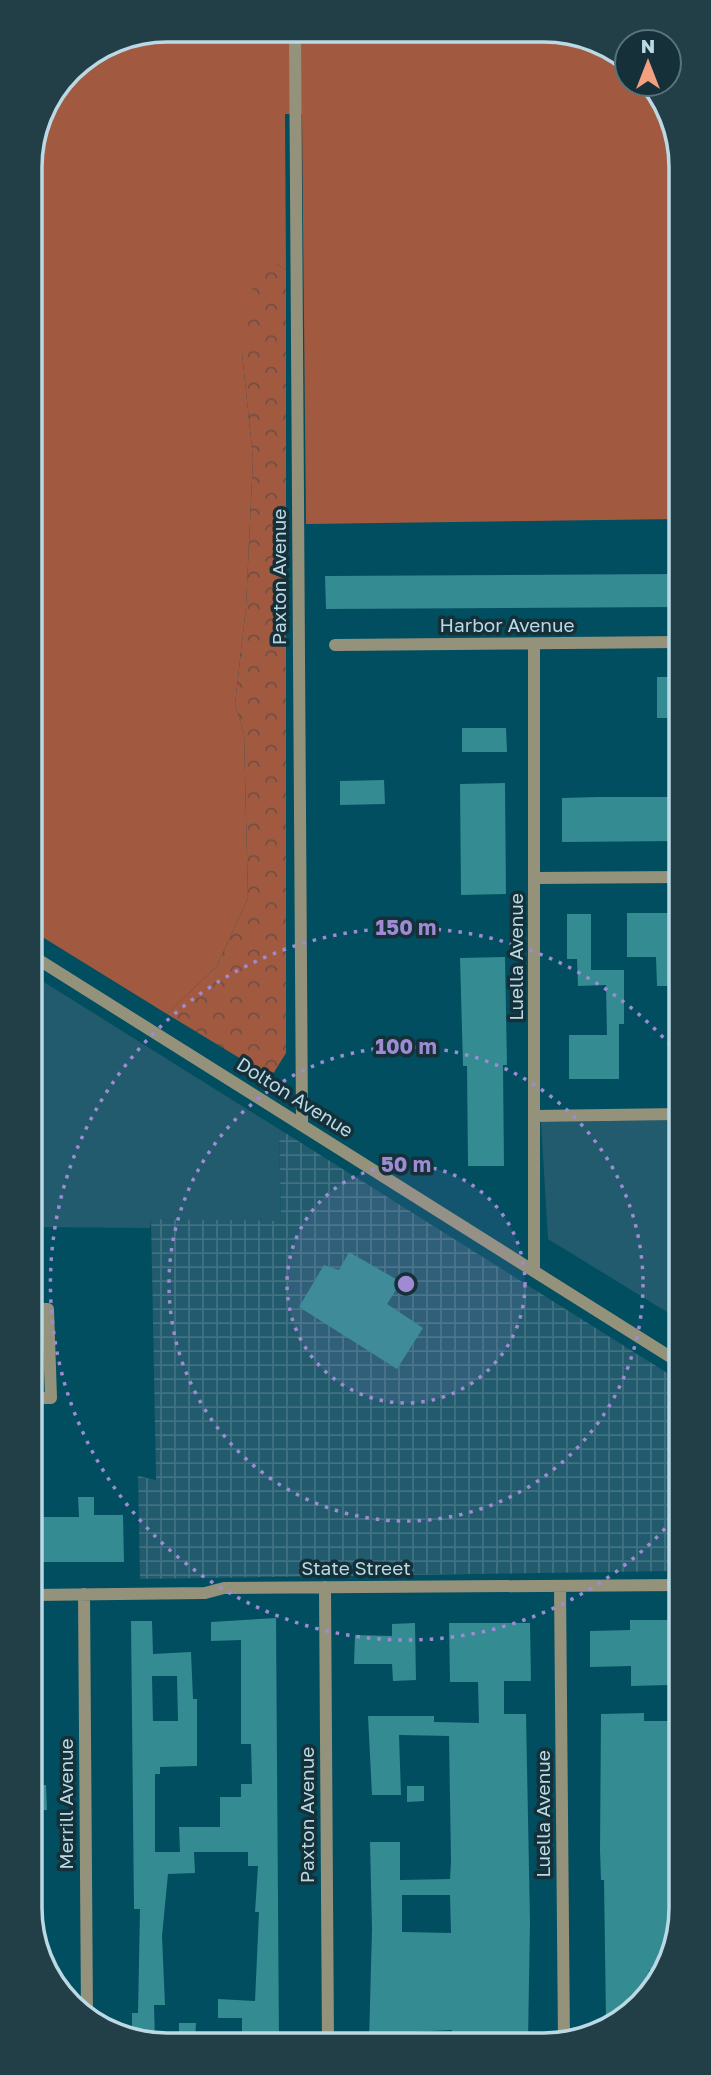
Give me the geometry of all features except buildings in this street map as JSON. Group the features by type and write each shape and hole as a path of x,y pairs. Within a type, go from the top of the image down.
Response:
{"street":[{"name":"Paxton Avenue","path":"295,42 302,1124"},
{"name":"Harbor Avenue","path":"335,645 669,642"},
{"name":"Luella Avenue","path":"534,644 534,1271"},
{"path":"535,878 669,877"},
{"name":"Dolton Avenue","path":"42,962 669,1356"},
{"path":"535,1116 669,1114"},
{"path":"42,1309 48,1309 51,1398 42,1398"},
{"name":"State Street","path":"42,1595 325,1587 669,1585"},
{"name":"Luella Avenue","path":"560,1586 564,2032"},
{"name":"Paxton Avenue","path":"325,1587 328,2033"},
{"name":"Merrill Avenue","path":"84,1594 87,2003"}],"shaded area":[{"path":"42,981 279,1129 281,1222 151,1219 150,1228 42,1227"},
{"path":"669,1120 669,1313 548,1239 541,1122"},
{"path":"279,1129 669,1374 669,1571 140,1579 138,1476 156,1480 151,1219 281,1221"}],"green space":[{"path":"544,42 568,44 592,52 613,64 613,98 648,98 656,112 667,143 669,519 306,524 302,114 285,114 286,270 277,264 242,353 253,458 246,607 235,704 244,734 248,898 217,966 167,1014 42,937 42,159 52,119 68,91 98,63 119,52 151,43"},
{"path":"277,264 286,270 286,1053 271,1077 167,1014 217,966 248,898 244,734 235,704 246,607 253,458 242,353 254,279"}]}
